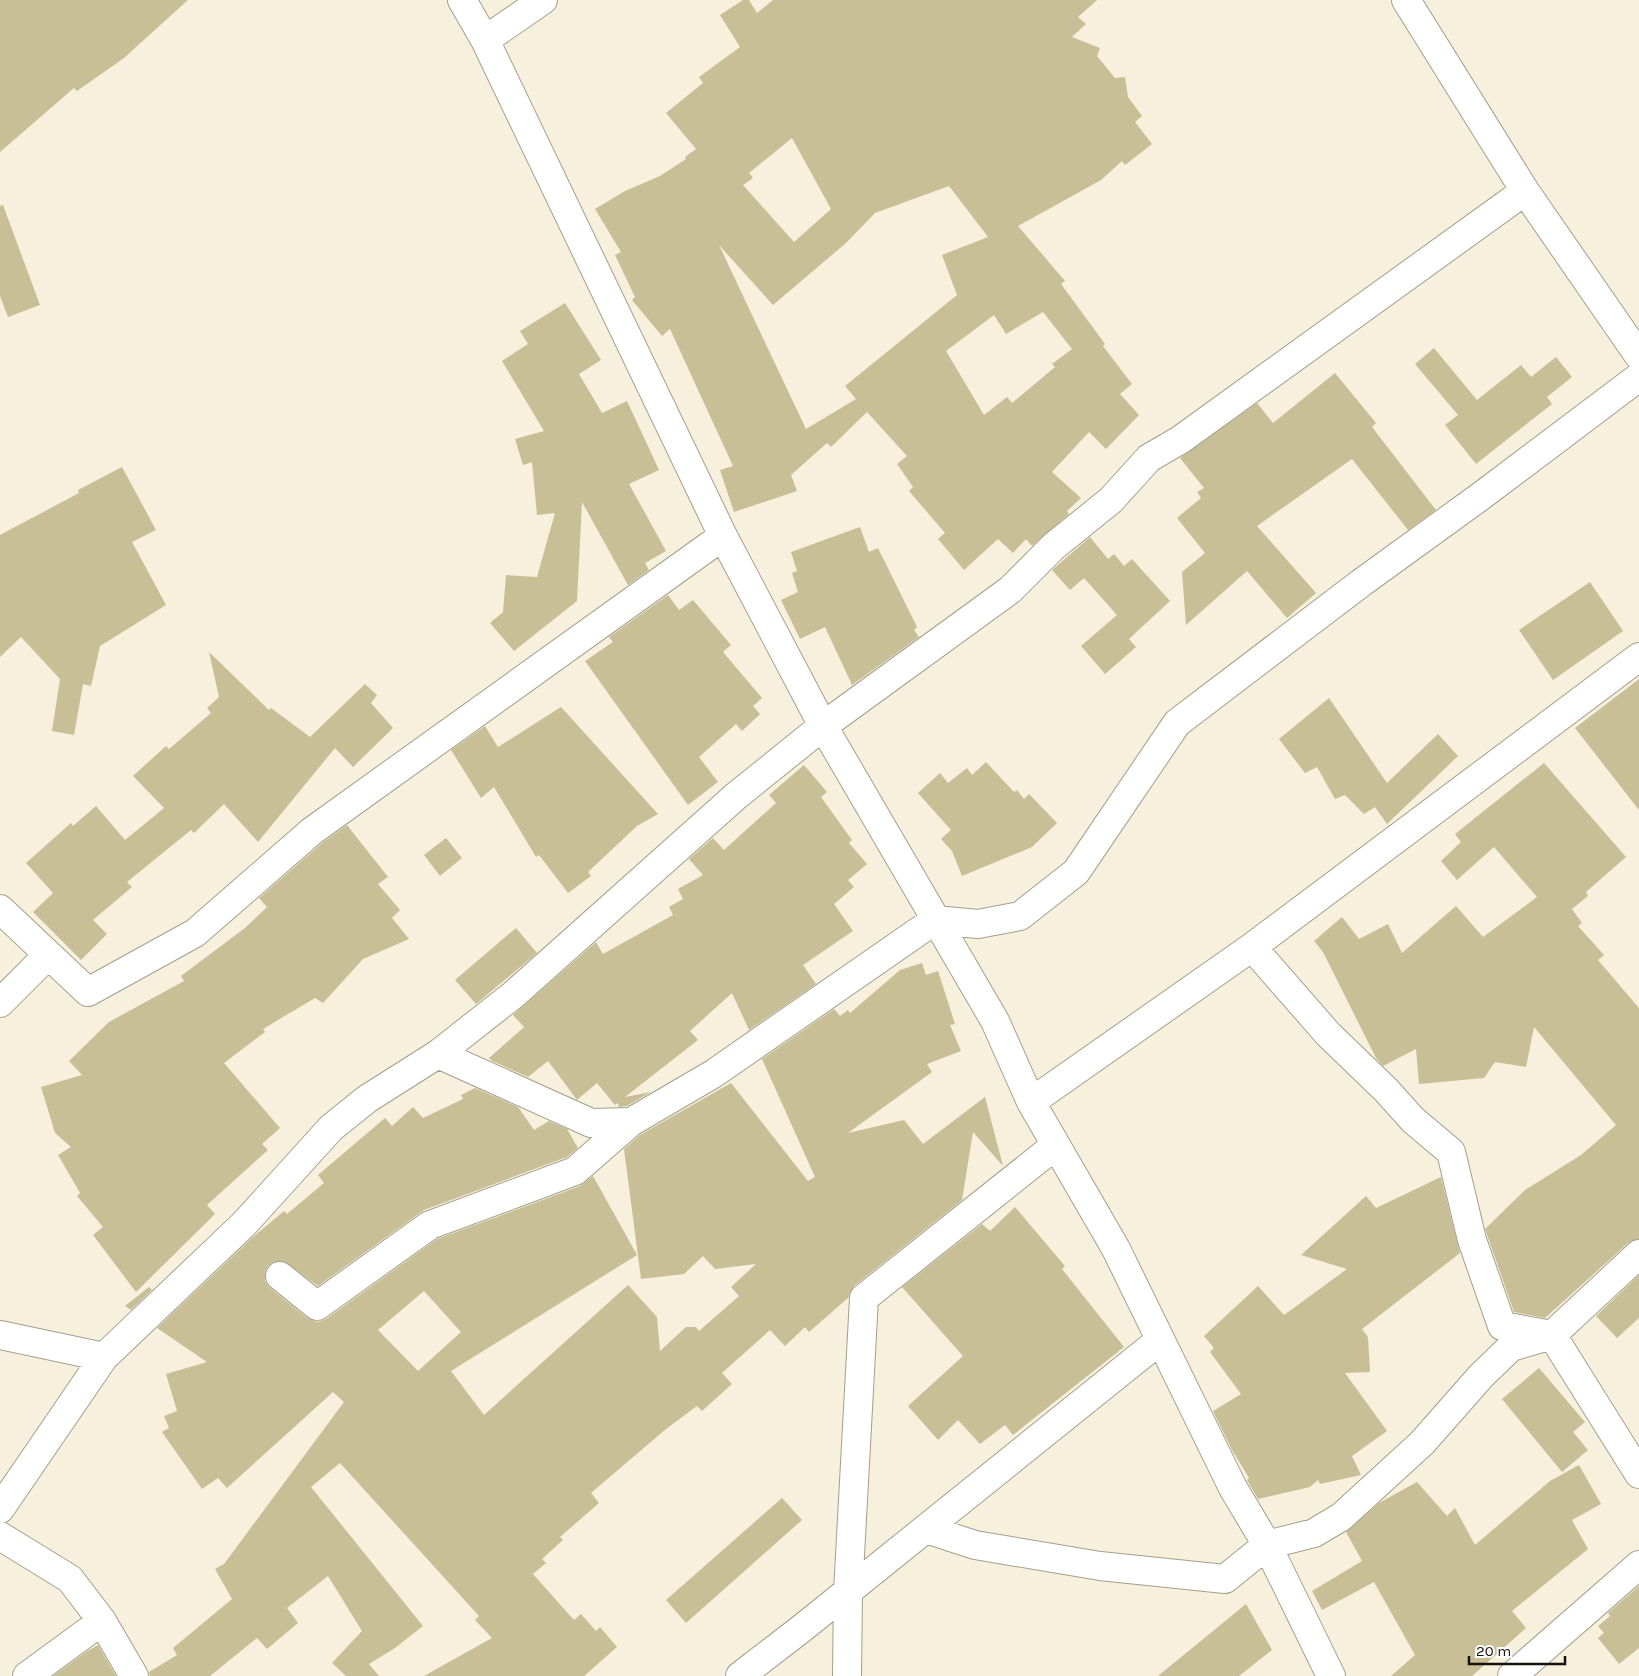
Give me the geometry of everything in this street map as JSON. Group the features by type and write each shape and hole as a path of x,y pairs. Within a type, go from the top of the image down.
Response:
{"street":[{"path":"462,0 485,40 723,536 823,726 994,1021 1031,1102 1116,1249 1159,1341 1233,1488 1267,1545 1331,1676"},
{"path":"485,40 543,0"},
{"path":"1406,0 1525,191 1639,356"},
{"path":"0,1509 104,1357 250,1218 331,1128 367,1099 438,1054 513,995 736,796 823,726 1010,590 1054,546 1111,500 1149,458 1180,440 1525,191"},
{"path":"280,1276 317,1306 430,1224 575,1171 631,1122 713,1074 935,920 978,924 1020,916 1076,872 1177,723 1361,583 1481,496 1639,377"},
{"path":"0,909 88,992 194,933 312,831 723,536"},
{"path":"1031,1102 1252,947 1639,657"},
{"path":"1252,947 1328,1034 1386,1090 1412,1120 1451,1152 1472,1240 1502,1326 1552,1335 1639,1474"},
{"path":"0,1003 48,955"},
{"path":"438,1054 591,1123 631,1122"},
{"path":"847,1676 848,1592 864,1298 1056,1145"},
{"path":"926,1529 974,1545 1100,1566 1225,1579 1267,1545 1314,1533 1341,1517 1422,1443 1481,1376 1511,1347 1552,1335 1639,1254"},
{"path":"0,1334 104,1357"},
{"path":"740,1676 848,1592 1159,1341"},
{"path":"0,1536 70,1579 102,1621 134,1676"},
{"path":"1512,1676 1639,1565"},
{"path":"27,1676 102,1621"}],"building":[{"path":"0,0 188,0 124,58 77,91 74,88 0,152"},
{"path":"743,0 749,0 757,13 773,0 1097,0 1078,17 1086,24 1072,37 1100,48 1097,56 1115,78 1125,77 1128,97 1142,116 1135,122 1152,144 1125,165 1122,161 1101,180 1018,226 1065,281 1061,284 1105,344 1103,346 1132,384 1120,394 1139,415 1106,449 1089,432 1052,472 1081,498 1067,511 1069,514 1032,546 1026,539 1013,553 998,539 964,570 938,539 945,533 909,491 913,487 897,464 907,456 867,412 831,447 827,443 791,475 797,491 734,512 720,470 733,466 670,329 662,336 632,300 635,297 615,255 621,252 595,209 625,191 660,176 686,159 685,157 696,149 666,113 703,83 699,77 740,47 720,15","holes":["792,138 831,209 794,242 743,185 753,178 749,173","949,186 988,237 942,255 957,295 845,386 856,399 806,429 719,245 773,305 846,243 875,213","1043,312 1072,349 1052,364 1055,367 1012,403 1007,397 984,415 946,351 994,315 1006,334"]},
{"path":"3,205 40,305 8,317 0,296 0,206"},
{"path":"565,303 601,360 579,374 602,413 627,401 659,470 629,484 666,551 645,563 649,570 628,585 582,502 577,601 514,651 490,623 503,612 506,575 537,577 555,513 537,515 532,462 523,465 515,439 544,431 502,361 528,344 520,331"},
{"path":"1434,348 1477,400 1521,365 1531,377 1556,357 1572,377 1547,397 1552,404 1476,464 1445,425 1458,415 1415,364"},
{"path":"1335,373 1376,423 1372,427 1436,510 1408,530 1352,459 1257,526 1316,593 1287,618 1247,571 1186,625 1182,572 1205,553 1177,518 1201,498 1197,492 1204,488 1180,458 1257,403 1273,423"},
{"path":"122,467 156,530 132,542 166,605 100,646 91,686 83,684 74,735 52,731 60,679 21,637 0,657 0,535 79,493 78,490"},
{"path":"860,527 869,552 878,548 917,627 914,630 919,637 852,685 825,627 800,639 781,600 798,592 792,573 797,571 791,552"},
{"path":"1090,537 1108,559 1114,554 1124,566 1132,559 1170,601 1129,639 1136,647 1105,674 1081,646 1117,615 1084,578 1070,590 1052,570"},
{"path":"1590,582 1623,631 1553,680 1519,630"},
{"path":"668,595 679,610 693,600 731,645 723,652 762,698 753,706 760,714 742,731 736,724 699,757 718,782 688,805 585,661 613,642 609,637"},
{"path":"209,652 269,710 271,708 310,737 365,684 377,695 371,703 393,728 353,767 335,748 258,842 224,804 194,833 191,830 127,882 132,887 93,920 107,934 81,960 33,912 53,893 26,863 71,823 73,826 96,806 125,840 164,808 133,776 166,746 169,749 211,713 207,708 219,697"},
{"path":"1639,679 1639,810 1575,728"},
{"path":"1329,698 1387,783 1438,734 1458,756 1387,824 1375,807 1364,814 1345,795 1335,799 1317,767 1305,773 1279,739"},
{"path":"561,707 658,814 637,826 588,872 591,876 568,893 539,855 536,857 494,787 481,798 451,750 485,726 498,747"},
{"path":"986,762 1014,792 1017,790 1024,799 1029,794 1057,823 1032,847 962,876 952,851 941,839 951,830 918,793 940,773 948,783 967,768 972,775"},
{"path":"1544,763 1626,857 1586,892 1588,896 1572,909 1582,923 1578,926 1604,955 1598,960 1639,1008 1639,1239 1628,1243 1545,1318 1514,1312 1485,1229 1525,1190 1581,1155 1616,1125 1534,1027 1526,1067 1495,1062 1484,1078 1419,1084 1416,1049 1383,1066 1376,1058 1323,952 1314,941 1342,917 1359,939 1388,924 1402,953 1456,906 1483,937 1537,897 1494,847 1457,880 1441,861 1461,842 1455,834"},
{"path":"804,765 827,792 821,797 852,840 849,843 867,864 848,880 854,887 834,904 853,931 803,965 816,984 749,1030 732,993 690,1031 698,1040 625,1097 651,1092 627,1106 619,1107 618,1103 615,1105 597,1083 577,1100 548,1061 528,1077 489,1058 524,1027 513,1015 596,942 603,954 673,915 669,907 683,899 678,889 703,875 689,859 713,838 724,850 776,803 769,795"},
{"path":"347,825 388,877 378,884 400,910 392,918 409,939 363,959 323,1003 315,998 263,1029 265,1032 224,1063 280,1128 262,1144 268,1150 207,1205 215,1214 136,1292 93,1235 103,1227 77,1196 80,1193 58,1155 71,1147 55,1133 41,1087 82,1075 69,1061 109,1022 184,981 181,976 245,928 267,907 259,898 322,843"},
{"path":"446,838 462,858 440,876 424,855"},
{"path":"516,928 537,953 476,1004 455,980"},
{"path":"922,963 926,975 938,971 955,1024 950,1025 961,1051 927,1064 932,1072 848,1133 904,1120 923,1144 985,1097 1003,1166 973,1132 962,1200 854,1286 848,1298 809,1332 805,1327 785,1346 770,1330 722,1373 732,1384 702,1411 697,1406 666,1429 591,1493 599,1503 560,1537 563,1540 542,1559 546,1563 533,1574 574,1620 581,1614 596,1631 600,1627 617,1647 584,1676 424,1676 492,1638 475,1620 479,1616 340,1463 311,1487 423,1626 395,1648 369,1664 379,1676 346,1676 332,1663 362,1631 328,1576 287,1608 298,1623 267,1649 257,1638 210,1676 150,1676 149,1672 177,1655 173,1648 232,1599 215,1569 224,1564 344,1402 333,1392 227,1488 218,1478 202,1489 162,1432 169,1428 164,1416 177,1411 166,1374 207,1362 157,1328 252,1238 284,1211 287,1214 324,1183 318,1175 385,1118 392,1126 413,1107 423,1118 463,1099 461,1095 475,1088 518,1107 534,1130 549,1121 567,1129 578,1148 567,1157 424,1210 318,1286 283,1261 274,1262 268,1266 265,1273 265,1281 270,1288 307,1318 317,1322 326,1319 437,1239 580,1186 593,1176 637,1255 451,1371 484,1415 628,1285 657,1317 660,1351 686,1327 696,1327 699,1331 739,1296 731,1287 756,1264 715,1269 703,1256 684,1274 641,1279 624,1149 640,1135 731,1083 808,1181 815,1177 762,1059 834,1009 840,1016 848,1010 850,1013 900,970","holes":["424,1291 461,1332 418,1371 378,1330"]},
{"path":"1441,1177 1460,1253 1362,1329 1368,1337 1370,1372 1345,1373 1387,1431 1352,1456 1361,1475 1320,1484 1318,1480 1310,1487 1258,1499 1247,1480 1249,1478 1232,1450 1213,1411 1241,1394 1210,1352 1214,1348 1204,1336 1258,1286 1284,1315 1347,1269 1301,1255 1366,1196 1376,1208"},
{"path":"1015,1207 1065,1266 1062,1269 1124,1347 1013,1435 1005,1425 980,1444 958,1420 938,1440 908,1406 963,1356 902,1287 982,1224 990,1231"},
{"path":"1639,1275 1639,1318 1617,1338 1596,1316"},
{"path":"149,1287 152,1290 131,1310 125,1306"},
{"path":"1539,1368 1585,1422 1573,1432 1588,1450 1562,1472 1502,1399"},
{"path":"1579,1465 1601,1504 1572,1520 1588,1549 1512,1611 1526,1628 1472,1676 1391,1676 1415,1655 1374,1582 1322,1610 1312,1591 1362,1561 1346,1532 1379,1503 1417,1482 1447,1516 1455,1508 1475,1545 1550,1481"},
{"path":"782,1498 802,1520 686,1623 666,1600"},
{"path":"1639,1586 1639,1648 1619,1664 1598,1638 1604,1633 1598,1626 1610,1616 1608,1613"},
{"path":"1246,1604 1272,1650 1239,1676 1158,1676"},
{"path":"98,1645 116,1676 53,1676 86,1652"}]}
